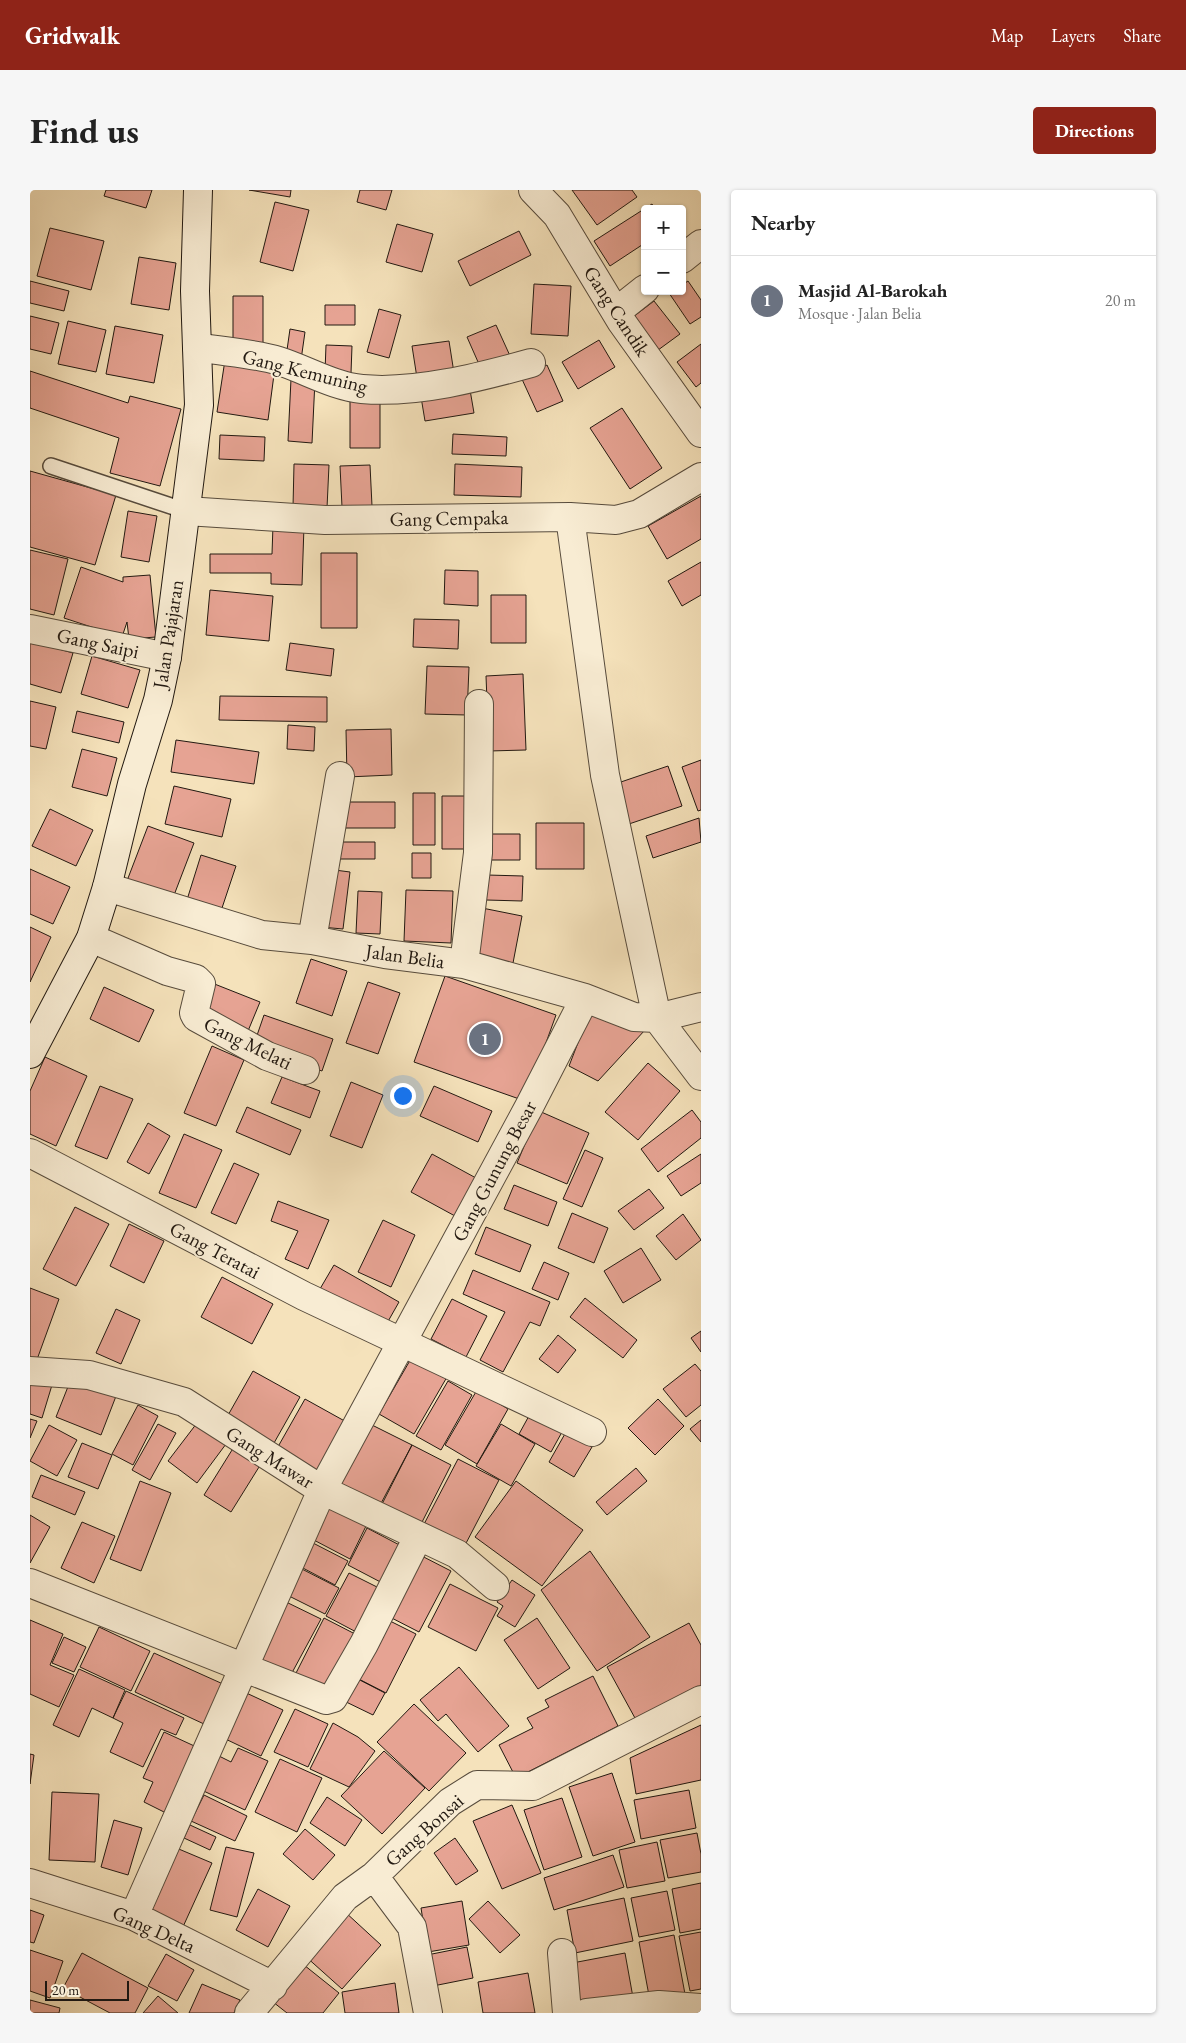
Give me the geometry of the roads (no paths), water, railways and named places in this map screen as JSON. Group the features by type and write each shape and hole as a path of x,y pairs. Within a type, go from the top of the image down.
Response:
{"street":[{"name":"Jalan Pajajaran","path":"31,1048 91,938 107,887 132,784 158,700 167,657 199,405 195,290 198,190"},
{"name":"Gang Candik","path":"533,190 557,215 616,312 701,433"},
{"path":"686,256 701,244"},
{"path":"616,312 641,292"},
{"name":"Gang Kemuning","path":"197,347 278,361 331,382 362,389 394,389 470,379 531,363"},
{"name":"Gang Cempaka","path":"186,511 325,520 570,517 605,520 627,519 639,514 701,477"},
{"path":"570,517 605,775 657,1018 701,1076"},
{"name":"Gang Saipi","path":"30,629 167,657"},
{"path":"464,964 478,853 479,704"},
{"path":"312,940 340,776"},
{"name":"Jalan Belia","path":"107,887 262,935 312,940 385,954 464,964 585,998 634,1017 657,1018 701,1007"},
{"name":"Gang Melati","path":"91,938 167,971 196,979 201,984 194,1014 196,1017 266,1056 305,1070"},
{"name":"Gang Gunung Besar","path":"134,1916 322,1490 530,1105 585,998"},
{"name":"Gang Teratai","path":"30,1153 304,1296 592,1432"},
{"name":"Gang Mawar","path":"30,1371 89,1375 184,1402 322,1490 464,1558 495,1586"},
{"path":"30,1583 320,1699 332,1698 364,1644 418,1537"},
{"name":"Gang Bonsai","path":"249,2013 346,1897 374,1876 450,1802 477,1785 533,1786 701,1700"},
{"path":"374,1876 412,1927 428,2013"},
{"name":"Gang Delta","path":"30,1883 134,1916 273,1986"},
{"path":"562,1953 567,2013"},
{"path":"587,2013 660,2005 701,2008"}],"lane":[{"path":"51,466 186,511"}],"place":[{"name":"Masjid Al-Barokah","path":"485,1039"}]}
